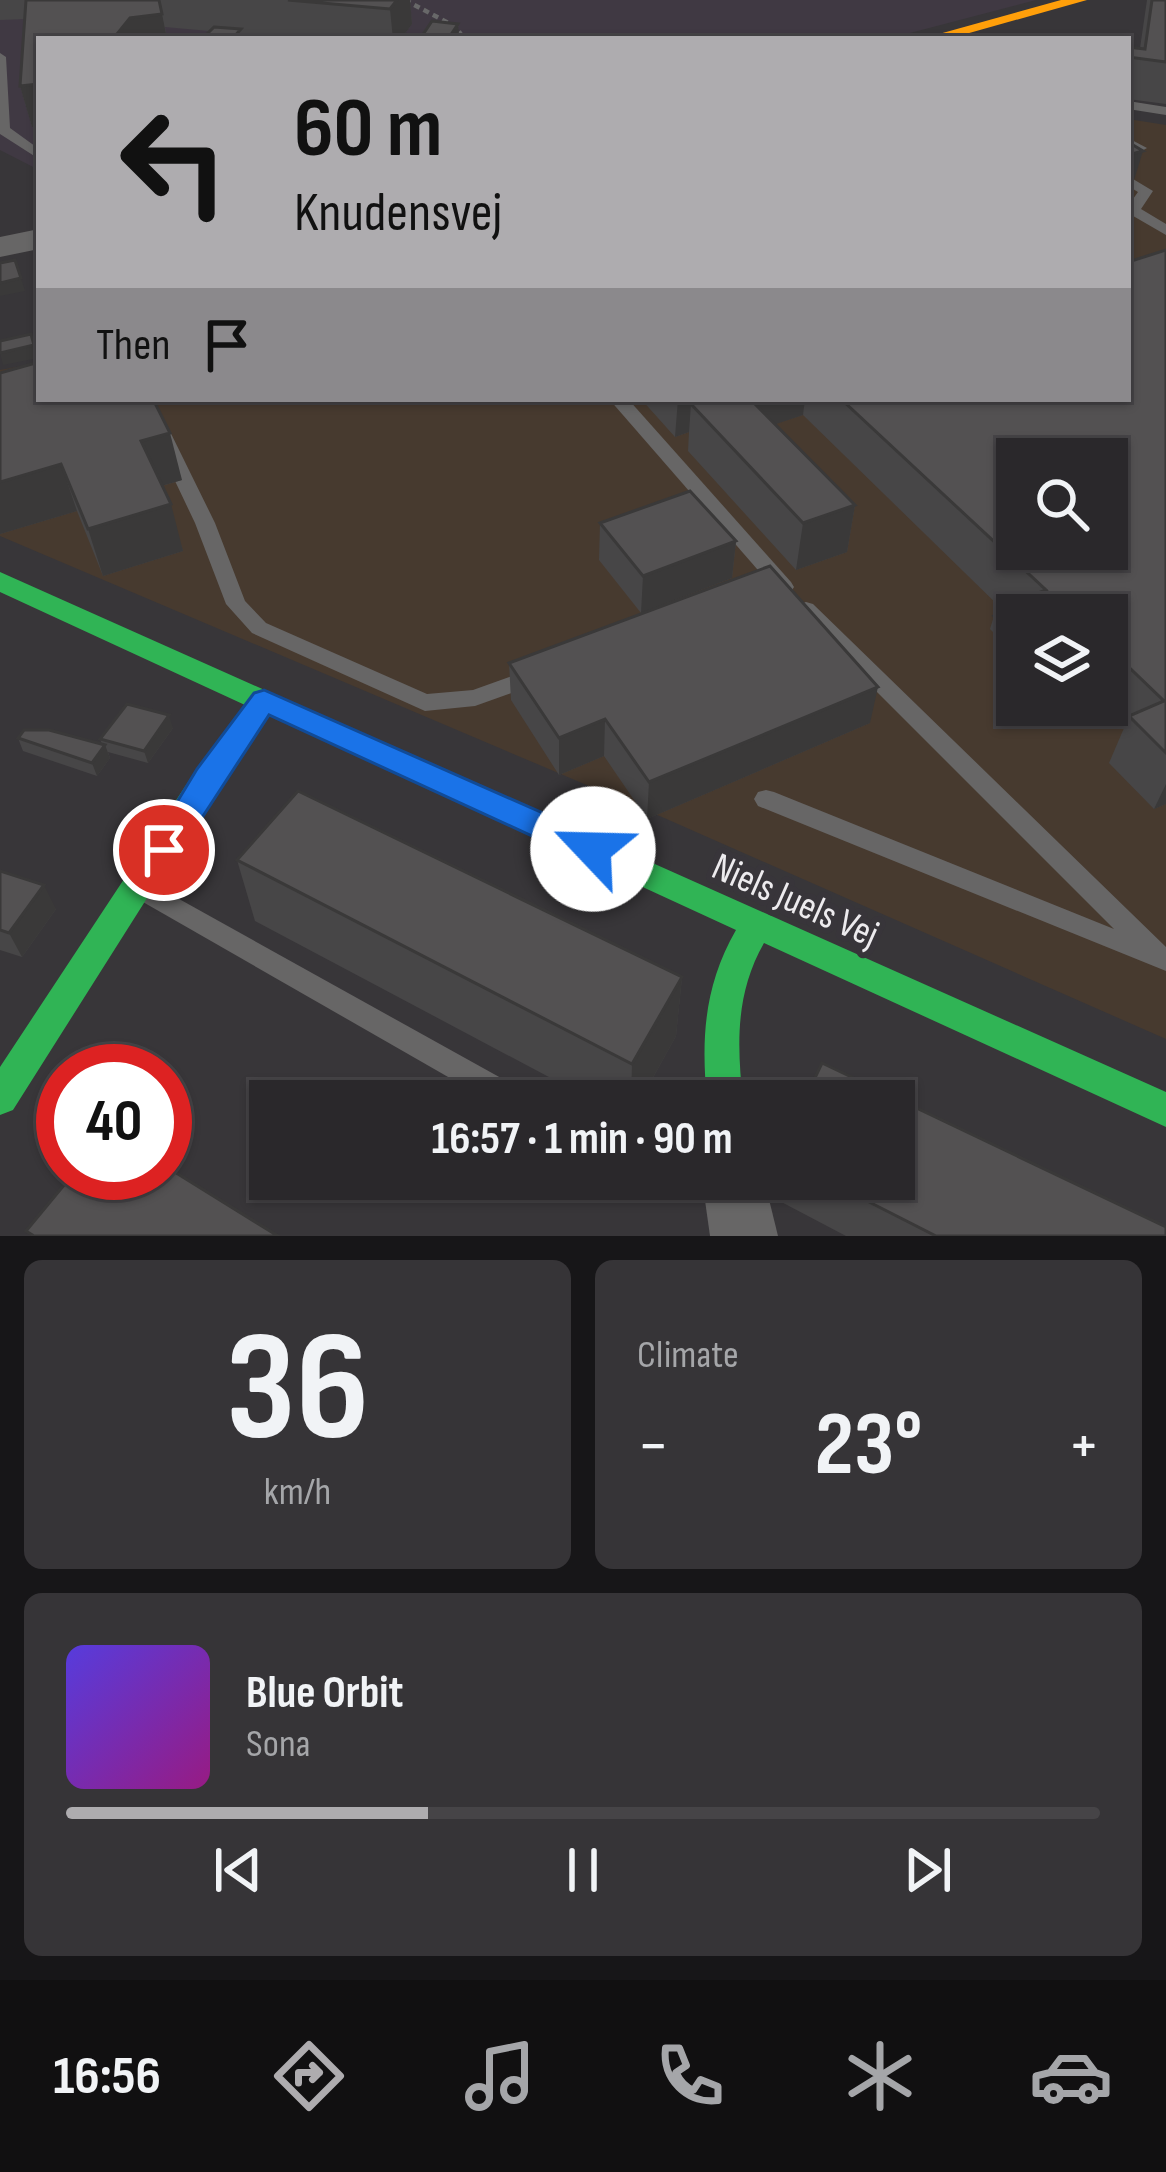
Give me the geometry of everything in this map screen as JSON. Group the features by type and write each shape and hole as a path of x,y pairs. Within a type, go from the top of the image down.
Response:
{"street":[{"path":"940,36 1079,0"},
{"path":"0,247 36,239"},
{"name":"Niels Juels Vej","path":"0,581 1166,1110"},
{"path":"0,1098 207,778 264,701"},
{"path":"724,1080 718,999 726,970 757,923"},
{"path":"735,1200 738,1225 746,1236"}],"lane":[{"path":"0,57 2,129 36,153"},
{"path":"1131,105 1166,111"},
{"path":"1131,182 1146,190 1131,211 1166,230"},
{"path":"146,402 205,524 236,604 259,628 424,703 475,698 562,665"},
{"path":"620,402 767,585 1164,962"},
{"path":"766,799 1164,962"},
{"path":"139,888 479,1080"}],"path":[{"path":"405,0 464,36"},
{"path":"446,31 464,36"}],"shaded area":[{"path":"0,0 1036,0 898,36 36,36 36,168 0,150"},
{"path":"1131,119 1166,125 1166,1039 662,817 0,536 0,370 36,364 36,402 1131,402"}],"building":[{"path":"26,0 159,0 162,14 130,18 115,36 36,36 36,84 20,86"},
{"path":"288,0 397,0 390,9"},
{"path":"1152,0 1166,0 1166,62 1131,57 1131,47 1145,49"},
{"path":"432,21 458,24 450,36 422,36"},
{"path":"214,27 241,29 235,36 205,36"},
{"path":"1166,250 1166,753 1129,716 1164,701 1128,666 1128,594 1035,594 1046,590 1025,570 1128,570 1128,438 996,438 996,543 844,402 1131,402 1131,261"},
{"path":"15,260 21,278 0,283 0,263"},
{"path":"31,334 34,345 0,353 0,341"},
{"path":"36,363 36,402 154,402 170,433 141,441 171,504 88,529 61,464 0,482 0,373"},
{"path":"753,402 855,505 803,523 691,404"},
{"path":"690,491 736,541 643,576 600,523"},
{"path":"770,566 878,687 649,782 605,719 559,738 509,663"},
{"path":"127,704 169,715 144,751 100,739"},
{"path":"24,730 49,730 105,745 92,763 18,738"},
{"path":"298,791 682,977 632,1064 237,860"},
{"path":"0,871 44,885 9,933 0,930"},
{"path":"822,1063 858,1080 814,1080"},
{"path":"915,1107 1166,1227 1166,1236 936,1236 865,1200 915,1200"},
{"path":"192,1183 278,1236 34,1236 26,1231 52,1200 192,1200"}],"traffic: fast":[{"path":"0,581 1166,1110"},
{"path":"0,1098 207,778 264,701"},
{"path":"723,1080 721,1029 727,989 757,924"}],"traffic: slow":[{"path":"941,36 1079,0"}],"route":[{"path":"164,850 207,778 264,701 593,849"}]}
